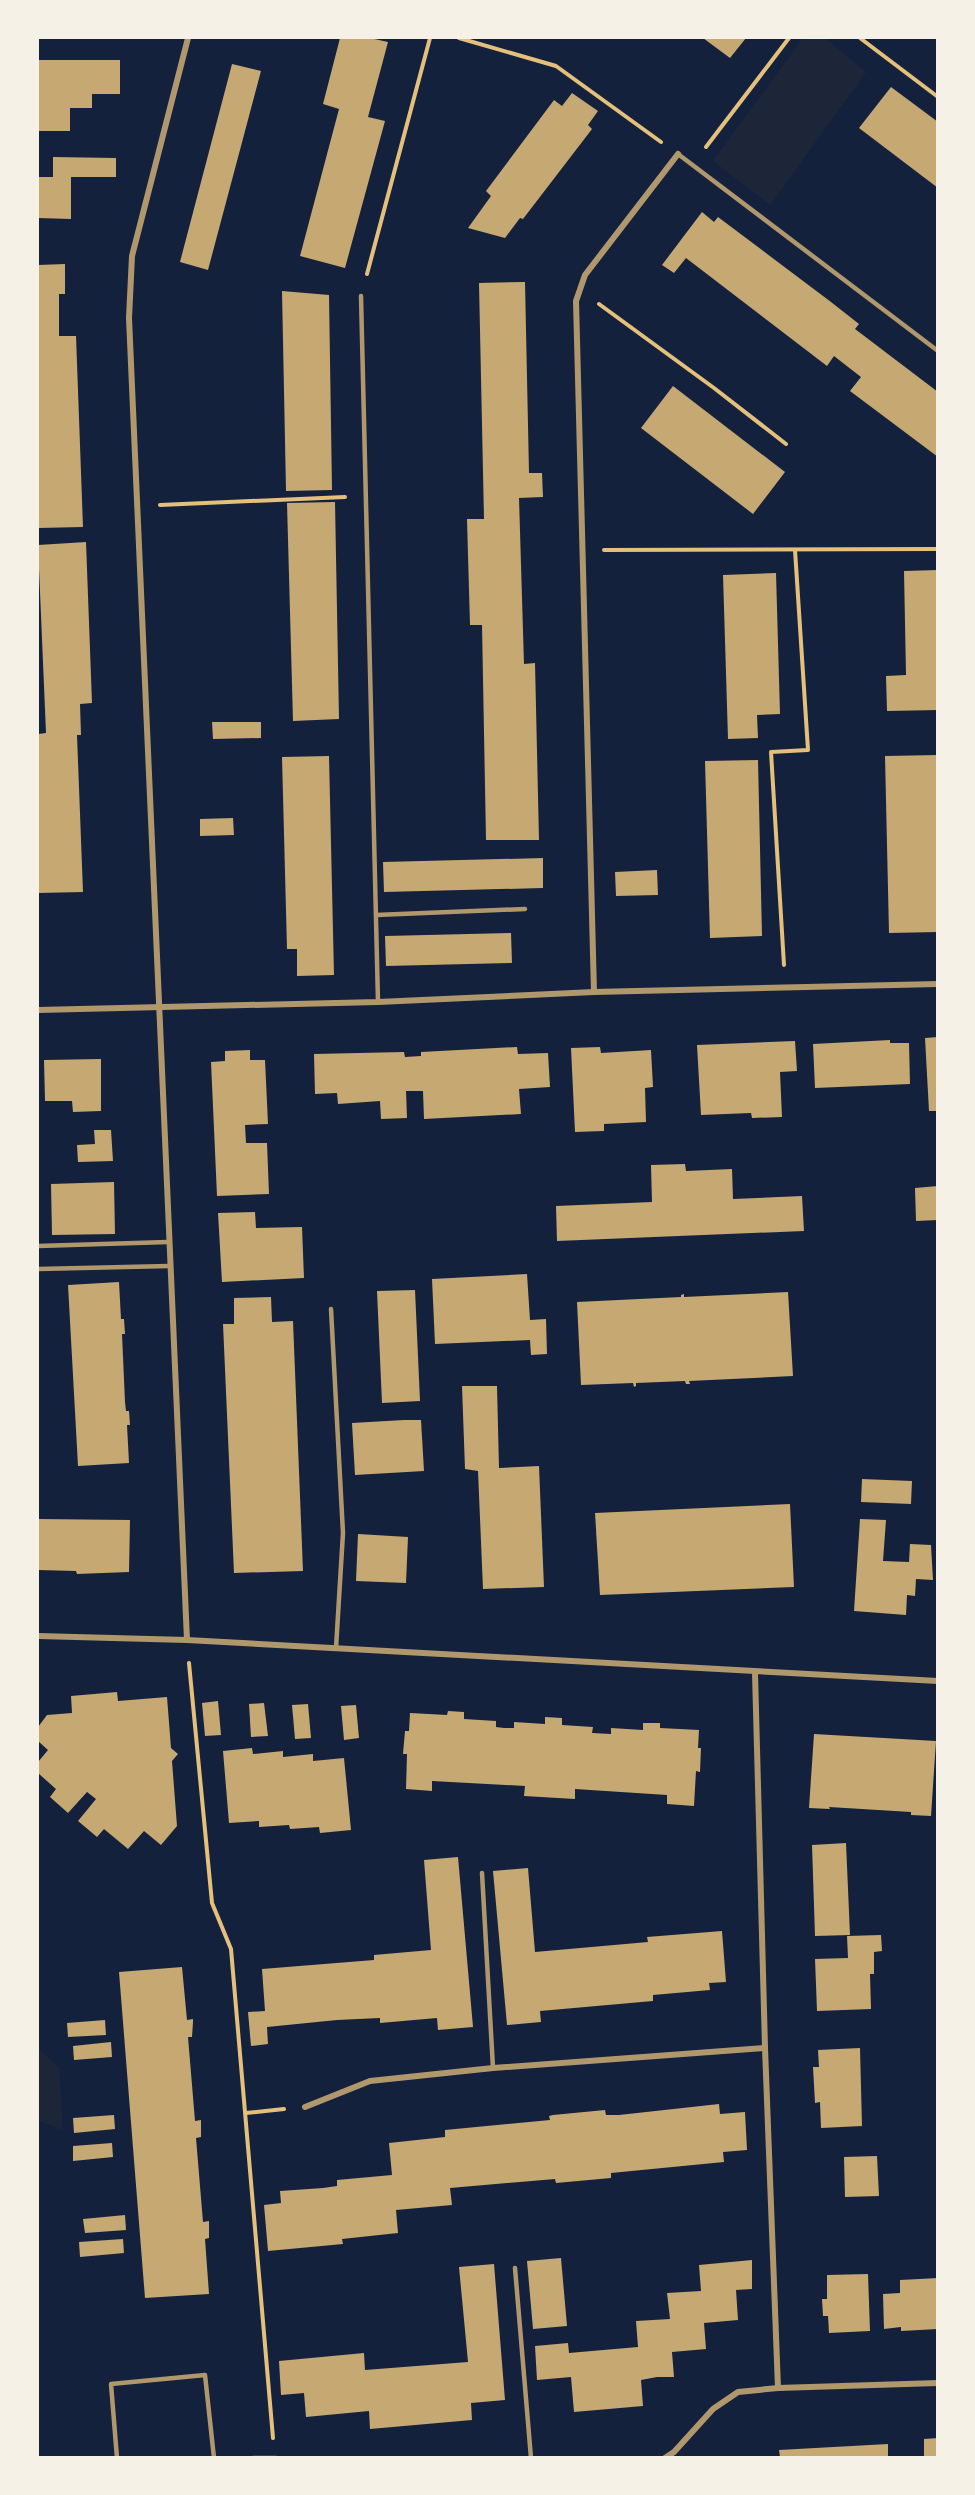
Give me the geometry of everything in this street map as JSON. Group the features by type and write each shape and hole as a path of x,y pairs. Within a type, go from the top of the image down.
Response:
{"street":[{"path":"187,1640 129,318 132,256 188,38"},
{"path":"594,992 576,301 585,275 678,154"},
{"path":"38,1010 378,1002 594,992 938,984"},
{"path":"38,1636 187,1640 755,1673 938,1681"},
{"path":"755,1673 765,2048 778,2388"},
{"path":"305,2107 370,2081 494,2068 765,2048"},
{"path":"665,2457 674,2452 713,2409 738,2392 778,2388 938,2383"}],"lane":[{"path":"678,154 938,351"},
{"path":"361,296 378,1002"},
{"path":"376,915 525,909"},
{"path":"38,1246 168,1242"},
{"path":"38,1269 169,1266"},
{"path":"331,1309 343,1533 336,1648"},
{"path":"482,1873 494,2068"},
{"path":"515,2268 531,2457"},
{"path":"117,2457 111,2384 205,2375 213,2457"},
{"path":"253,2457 275,2457"}],"path":[{"path":"361,296 430,38"},
{"path":"459,38 556,66 678,154"},
{"path":"692,166 789,38"},
{"path":"860,38 938,97"},
{"path":"576,301 595,301 786,444"},
{"path":"138,506 366,496"},
{"path":"583,550 938,549"},
{"path":"785,987 771,752 808,750 795,550"},
{"path":"187,1640 212,1903 231,1949 275,2457"},
{"path":"246,2113 305,2107"}],"shaded area":[{"path":"803,38 825,38 866,72 770,205 713,161"},
{"path":"38,2048 59,2068 63,2130 38,2121"}],"building":[{"path":"340,38 370,38 388,42 368,117 385,121 345,268 300,256 339,109 323,104"},
{"path":"703,38 746,38 730,58"},
{"path":"38,60 120,60 120,94 92,94 92,108 70,108 70,131 38,131"},
{"path":"232,64 261,71 208,270 180,262"},
{"path":"891,87 938,122 938,188 859,128"},
{"path":"572,93 598,111 588,125 592,129 523,219 520,218 505,238 468,228 491,196 486,191 554,100 562,106"},
{"path":"53,157 116,158 116,177 71,177 71,219 38,218 38,177 53,177"},
{"path":"702,212 714,222 718,217 831,302 859,324 855,329 938,392 938,457 850,391 861,377 834,356 827,366 686,258 674,273 662,265"},
{"path":"65,264 65,294 59,294 59,336 76,336 83,527 38,528 38,265"},
{"path":"525,282 529,473 542,473 543,497 519,498 524,664 535,663 539,840 486,840 482,625 470,625 467,519 484,519 479,283"},
{"path":"282,291 329,295 332,490 286,491"},
{"path":"673,386 785,472 753,514 641,428"},
{"path":"335,502 339,719 293,721 287,503"},
{"path":"86,542 92,703 80,704 81,735 77,735 83,892 38,893 38,734 46,733 38,545"},
{"path":"938,570 938,710 887,711 886,676 906,675 904,571"},
{"path":"776,573 780,714 757,715 758,738 728,739 723,575"},
{"path":"212,722 261,722 261,738 213,739"},
{"path":"938,755 938,932 889,933 885,756"},
{"path":"329,756 334,975 297,976 297,949 287,949 282,757"},
{"path":"758,760 762,936 710,938 705,761"},
{"path":"233,818 234,835 200,836 200,819"},
{"path":"543,858 543,888 384,892 383,862"},
{"path":"657,870 658,895 616,896 615,872"},
{"path":"511,933 512,963 386,966 385,936"},
{"path":"938,1037 938,1111 929,1111 925,1038"},
{"path":"890,1040 890,1043 909,1043 910,1084 815,1088 813,1044"},
{"path":"795,1041 797,1071 780,1072 782,1117 752,1118 751,1113 701,1115 697,1045"},
{"path":"517,1047 518,1054 548,1053 550,1087 519,1089 521,1114 424,1119 423,1091 406,1091 407,1118 381,1119 380,1101 338,1104 337,1093 315,1094 314,1054 404,1052 405,1057 421,1056 421,1052"},
{"path":"600,1047 601,1053 651,1050 653,1087 645,1088 646,1122 604,1124 604,1131 575,1132 571,1048"},
{"path":"250,1050 250,1060 265,1060 268,1124 245,1125 246,1143 267,1143 269,1194 217,1196 211,1062 225,1061 225,1051"},
{"path":"101,1059 101,1111 73,1112 72,1101 45,1101 44,1060"},
{"path":"94,1130 111,1130 113,1161 78,1162 77,1145 95,1144"},
{"path":"685,1164 686,1171 732,1169 733,1199 802,1196 804,1231 557,1241 556,1206 652,1202 651,1165"},
{"path":"114,1182 115,1234 52,1235 51,1184"},
{"path":"938,1186 938,1220 916,1221 915,1188"},
{"path":"255,1212 256,1228 302,1227 304,1278 222,1282 218,1213"},
{"path":"527,1274 530,1320 546,1319 547,1354 531,1355 530,1340 435,1344 432,1279"},
{"path":"119,1282 121,1319 124,1319 125,1334 122,1334 125,1402 126,1411 129,1411 130,1425 127,1425 129,1463 78,1466 68,1285"},
{"path":"415,1290 420,1401 382,1403 377,1291"},
{"path":"788,1292 793,1376 689,1381 690,1384 686,1384 685,1381 636,1383 634,1387 633,1383 581,1385 577,1302 681,1297 684,1294 684,1297"},
{"path":"271,1297 272,1322 293,1321 303,1571 234,1573 223,1324 234,1324 234,1298"},
{"path":"462,1386 497,1386 499,1468 539,1466 544,1587 483,1589 478,1471 465,1469"},
{"path":"421,1420 424,1471 355,1475 352,1423"},
{"path":"862,1479 912,1481 911,1504 861,1502"},
{"path":"790,1504 794,1587 600,1595 595,1513"},
{"path":"38,1519 130,1520 129,1572 77,1574 76,1571 38,1570"},
{"path":"860,1519 886,1520 883,1561 909,1562 910,1544 931,1545 933,1580 916,1579 915,1596 907,1595 906,1615 854,1611"},
{"path":"358,1534 408,1537 406,1583 356,1581"},
{"path":"117,1692 118,1701 167,1697 171,1748 178,1754 172,1761 177,1826 161,1845 144,1831 128,1849 104,1829 97,1837 78,1821 96,1799 87,1792 68,1813 50,1797 56,1789 38,1773 38,1762 48,1750 38,1741 38,1727 47,1715 72,1713 71,1696"},
{"path":"218,1701 221,1735 205,1736 202,1703"},
{"path":"264,1703 268,1736 251,1737 249,1704"},
{"path":"308,1704 311,1738 295,1739 292,1705"},
{"path":"356,1705 359,1738 344,1740 341,1706"},
{"path":"448,1711 464,1712 464,1719 496,1721 496,1727 504,1728 514,1728 514,1722 545,1724 545,1717 562,1718 562,1725 593,1727 592,1733 611,1734 611,1728 643,1730 643,1723 660,1723 660,1728 699,1730 700,1772 696,1771 694,1806 667,1804 667,1795 575,1789 575,1799 524,1796 525,1786 432,1781 432,1791 406,1789 407,1754 403,1754 405,1731 409,1731 410,1713 447,1715"},
{"path":"814,1734 936,1741 931,1816 911,1815 911,1812 809,1808"},
{"path":"252,1748 253,1754 283,1751 283,1757 313,1754 313,1761 344,1758 351,1830 320,1833 319,1827 290,1829 289,1825 259,1827 259,1821 229,1823 223,1751"},
{"path":"846,1843 850,1935 815,1936 812,1845"},
{"path":"458,1857 473,2027 438,2030 437,2018 380,2023 380,2018 337,2020 267,2027 268,2044 251,2046 248,2012 265,2011 262,1969 374,1960 374,1955 431,1950 424,1860"},
{"path":"528,1868 535,1952 648,1942 647,1937 722,1931 726,1982 709,1983 710,1990 653,1995 653,2001 540,2011 541,2022 507,2025 493,1871"},
{"path":"881,1935 882,1951 874,1952 874,1974 870,1974 871,2009 817,2011 815,1959 848,1958 847,1936"},
{"path":"182,1967 187,2020 193,2019 192,2037 188,2037 195,2121 201,2120 201,2137 196,2138 203,2222 209,2221 209,2238 205,2239 209,2294 145,2298 119,1972"},
{"path":"105,2020 106,2035 68,2037 67,2023"},
{"path":"111,2042 112,2057 74,2060 73,2046"},
{"path":"860,2048 862,2126 821,2128 820,2102 815,2103 813,2067 819,2067 818,2050"},
{"path":"719,2104 720,2114 745,2112 747,2150 723,2152 724,2162 611,2173 611,2178 556,2183 555,2179 450,2188 452,2205 396,2210 398,2233 342,2239 343,2244 268,2251 264,2205 281,2203 280,2191 337,2186 337,2180 392,2175 389,2143 445,2137 445,2130 550,2120 549,2116 553,2115 605,2110 606,2115 619,2115"},
{"path":"114,2115 115,2129 74,2133 73,2118"},
{"path":"112,2143 113,2157 73,2161 73,2146"},
{"path":"877,2156 879,2196 845,2197 844,2157"},
{"path":"125,2215 126,2230 85,2233 83,2219"},
{"path":"123,2239 124,2253 80,2257 79,2242"},
{"path":"561,2258 567,2326 533,2329 527,2261"},
{"path":"752,2260 752,2289 736,2290 738,2320 704,2323 706,2349 672,2352 674,2377 641,2380 643,2406 574,2412 571,2377 537,2380 535,2346 568,2343 569,2353 638,2347 636,2321 670,2319 667,2293 701,2291 699,2265"},
{"path":"494,2264 505,2400 471,2403 472,2420 370,2429 369,2411 306,2417 304,2393 281,2395 279,2361 364,2353 365,2370 468,2362 459,2267"},
{"path":"868,2274 870,2331 829,2333 828,2316 823,2316 822,2299 827,2299 827,2275"},
{"path":"938,2278 938,2329 901,2331 901,2327 884,2329 883,2294 900,2293 900,2280"},
{"path":"938,2438 938,2457 924,2457 924,2439"},
{"path":"888,2444 888,2457 780,2457 779,2450"}]}
